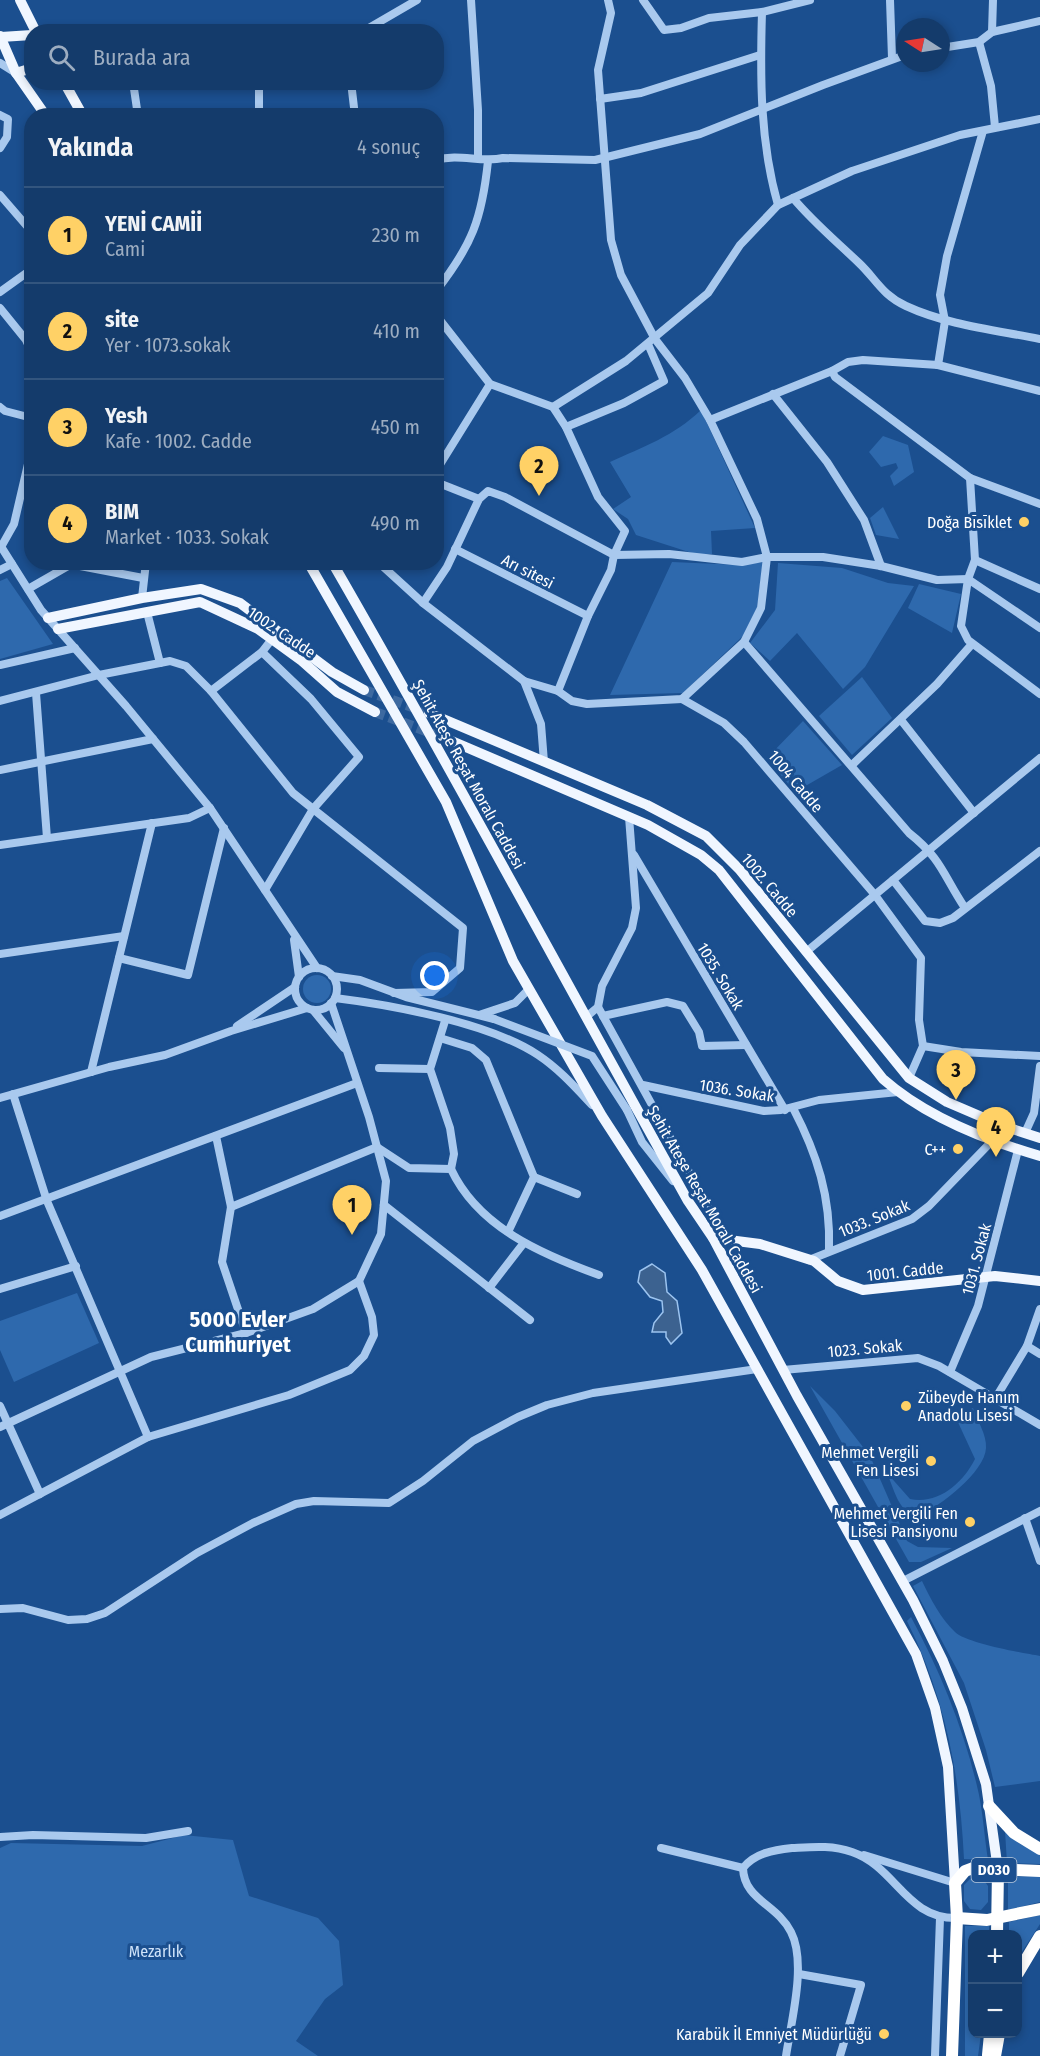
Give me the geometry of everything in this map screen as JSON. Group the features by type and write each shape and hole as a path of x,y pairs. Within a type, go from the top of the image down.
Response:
{"highway":[{"path":"989,1806 1014,1833 1040,1849"},
{"name":"D030","path":"952,2056 957,1918 955,1883 965,1871 973,1868 1040,1871"},
{"path":"997,1930 998,1870"},
{"path":"957,1918 998,1918 1040,1909"},
{"path":"1022,1965 1040,1936"},
{"path":"988,2056 990,2038"},
{"path":"995,2056 998,2038"}],"main road":[{"path":"20,0 32,24"},
{"path":"24,36 0,37 16,73 24,84"},
{"path":"16,73 24,70"},
{"path":"28,90 40,108"},
{"path":"68,90 78,108"},
{"path":"313,570 446,802 513,961 602,1116 702,1270 916,1654 935,1708 948,1767 955,1883"},
{"name":"Şehit Ateşe Reşat Moralı Caddesi","path":"337,570 430,732 688,1201 713,1238 783,1370 903,1581 943,1661 962,1708 986,1784 998,1870"},
{"name":"1002. Cadde","path":"48,618 142,598 201,589 240,603 337,692 375,711"},
{"path":"142,598 147,612"},
{"name":"1002. Cadde","path":"58,629 200,602 274,635 364,690"},
{"name":"1002. Cadde","path":"429,713 636,800 689,825 714,844 740,870 909,1078 947,1102 1040,1138"},
{"name":"1002. Cadde","path":"447,739 629,817 701,855 719,870 883,1078 898,1092 939,1116 1018,1150 1040,1156"},
{"path":"538,778 544,762"},
{"path":"629,817 636,800"},
{"path":"792,964 806,952"},
{"path":"898,1092 909,1078"},
{"path":"1018,1150 1025,1133"},
{"name":"1001. Cadde","path":"713,1238 760,1244 809,1260 846,1286 863,1290 987,1276 1040,1281"}],"street":[{"path":"376,24 417,0"},
{"path":"471,0 478,110 478,157"},
{"path":"566,427 624,403 664,381 652,341 629,294 612,240 598,70 610,13 608,0"},
{"path":"643,0 664,30 681,28 709,18 762,12 810,0"},
{"path":"890,0 892,58"},
{"path":"992,32 993,0"},
{"path":"762,12 761,111 769,174 778,205"},
{"path":"950,47 978,42 992,32 1040,21"},
{"path":"978,42 991,86 995,127"},
{"path":"600,99 641,93 760,55"},
{"path":"444,158 478,157 488,161 502,158 604,158 700,134 896,57"},
{"path":"0,63 16,73"},
{"path":"134,90 137,108"},
{"path":"259,90 259,108"},
{"path":"352,90 354,108"},
{"path":"0,115 8,119 7,137 0,148"},
{"path":"553,407 652,341 708,293 740,245 778,205 852,171 960,135 1040,119"},
{"path":"938,365 945,321 940,295 947,256 983,131"},
{"path":"444,281 460,260 472,237 483,204 488,161"},
{"path":"0,195 24,223"},
{"path":"793,198 809,217 861,265 881,291 905,306 945,321 1040,339"},
{"path":"0,292 24,275"},
{"path":"0,308 24,338"},
{"path":"444,325 490,384 553,407 566,427 598,497 625,531 614,555 611,570 588,616 558,691"},
{"path":"387,570 423,603 524,681 558,691 572,701 587,704 682,699 744,642 761,608 767,557 757,519 710,420 685,378 652,341"},
{"path":"710,420 832,371 848,362 863,360 938,365 1040,391"},
{"path":"832,371 835,377 970,478 1040,504"},
{"path":"444,458 490,384"},
{"path":"772,394 827,462 864,520 881,566"},
{"path":"2,412 24,416"},
{"path":"970,478 975,560 968,579 961,626 972,644 1040,694"},
{"path":"24,481 14,524 1,546 48,618 99,675 210,808 317,968 332,976 360,980 394,993 494,1019 592,1056 627,1110 642,1142 688,1201"},
{"path":"444,485 479,498"},
{"path":"444,568 479,498 488,491 505,496 614,555 669,554 741,562 767,557 823,557 881,566 937,580 968,579 1040,628"},
{"name":"Arı sitesi","path":"455,549 588,616"},
{"path":"975,560 1040,589"},
{"path":"0,570 12,564"},
{"path":"28,589 64,570"},
{"path":"104,570 143,578"},
{"path":"142,598 144,570"},
{"path":"423,603 443,570"},
{"path":"147,612 160,663"},
{"path":"211,691 262,652 274,635"},
{"path":"744,642 909,833 930,850 946,873 965,908"},
{"path":"852,765 937,684 972,644"},
{"path":"0,665 75,648"},
{"path":"262,652 311,699 359,757 313,809 265,890"},
{"path":"0,701 99,675 170,661 186,666 211,691 293,793 463,928 460,969 432,992 394,993"},
{"path":"524,681 541,724 544,762"},
{"path":"36,693 47,838"},
{"name":"1004 Cadde","path":"682,699 724,723 744,742 876,895 921,958 919,1020 923,1046"},
{"path":"901,720 974,813"},
{"path":"0,770 153,739"},
{"path":"806,952 1040,759"},
{"path":"0,844 189,818 210,808"},
{"path":"586,1017 598,1007 602,986 632,928 636,908 634,855 629,817"},
{"path":"91,1072 152,823"},
{"path":"118,958 188,975 224,828"},
{"path":"893,880 925,921 940,922 953,918 1040,851"},
{"name":"1035. Sokak","path":"634,855 746,1045 812,1145 821,1172 829,1211 829,1250"},
{"path":"293,935 299,977 295,987 297,999 310,1009 347,1051"},
{"path":"0,954 124,936"},
{"path":"299,977 310,969 317,968"},
{"path":"0,1427 151,1357 246,1333 313,1309 359,1281 381,1234 386,1181 333,1001 336,987 332,976"},
{"path":"231,1030 295,987"},
{"path":"479,1015 515,1003 529,989"},
{"path":"0,1098 91,1072 165,1055 231,1030 310,1009 326,1008 333,1001 374,1003 488,1031 536,1054 563,1074 602,1116"},
{"path":"603,1016 667,1002 682,1006 699,1032 702,1046 746,1045"},
{"path":"598,1007 726,1239"},
{"path":"445,1021 430,1069 450,1128 454,1155 451,1169 461,1191 480,1210 524,1244 599,1275"},
{"path":"440,1038 472,1048 486,1060 534,1177 577,1194"},
{"path":"909,1078 923,1046 961,1052 1040,1056"},
{"path":"1025,1133 1034,1113 1040,1066"},
{"path":"379,1068 430,1069"},
{"path":"0,1216 47,1201 301,1102 357,1083"},
{"name":"1036. Sokak","path":"643,1085 764,1111 789,1109 819,1100 898,1092"},
{"path":"13,1094 47,1201 148,1437"},
{"path":"216,1136 231,1207 222,1263 246,1333"},
{"name":"1033. Sokak","path":"809,1260 829,1250 894,1227 920,1213 993,1140"},
{"path":"377,1147 409,1168 451,1169"},
{"path":"231,1207 377,1147"},
{"name":"1031. Sokak","path":"950,1372 973,1320 987,1276 1018,1150"},
{"path":"508,1232 534,1177"},
{"path":"384,1205 530,1320"},
{"path":"489,1288 524,1244"},
{"path":"0,1289 76,1266"},
{"path":"0,1515 148,1437 289,1395 350,1370 364,1356 374,1335 372,1317 359,1281"},
{"path":"995,1399 1027,1346 1040,1310"},
{"path":"1027,1346 1040,1354"},
{"name":"1023. Sokak","path":"783,1370 912,1357 933,1363 950,1372 1040,1425"},
{"path":"0,1609 23,1608 68,1620 87,1619 105,1613 197,1553 253,1522 296,1504 315,1501 389,1503 423,1481 473,1442 518,1416 547,1405 593,1393 757,1369"},
{"path":"0,1406 40,1494"},
{"path":"903,1581 1040,1511"},
{"path":"1025,1518 1040,1561"},
{"path":"0,1837 33,1835 146,1838 188,1831"},
{"path":"786,2056 799,1974 792,1933 776,1910 752,1894 743,1881 743,1868 750,1859 774,1850 823,1846 853,1852 955,1883"},
{"path":"661,1848 743,1868"},
{"path":"853,1852 878,1866 924,1912 940,1918 957,1918"},
{"path":"935,2056 940,1918"},
{"path":"799,1974 861,1984 840,2056"}],"green space":[{"path":"701,410 755,528 711,531 712,554 695,554 636,535 628,519 613,509 631,497 610,462 669,434"},
{"path":"883,436 908,445 914,472 894,486 890,476 898,468 896,463 881,467 869,452"},
{"path":"883,507 899,539 876,535 870,518"},
{"path":"672,562 741,565 763,562 757,608 744,635 683,693 610,695"},
{"path":"778,563 842,568 888,583 914,586 865,667 843,689 797,633 770,661 750,643 775,610"},
{"path":"7,578 53,644 0,659 0,581"},
{"path":"919,584 961,594 952,633 908,608"},
{"path":"862,677 892,718 852,755 819,716"},
{"path":"803,721 842,765 795,792 767,758"},
{"path":"317,975 327,979 331,989 327,999 317,1003 307,999 303,989 307,979"},
{"path":"77,1293 99,1343 14,1382 0,1350 0,1321"},
{"path":"810,1386 835,1411 870,1456 907,1541 918,1547 952,1548 921,1562 909,1562"},
{"path":"973,1408 986,1443 984,1457 970,1477 949,1496 919,1516 912,1515 898,1500 887,1473 910,1499 930,1499 957,1484 975,1459 956,1418"},
{"path":"922,1581 941,1615 961,1636 995,1647 1040,1656 1040,1781 995,1787 986,1750 964,1683 913,1586"},
{"path":"911,1617 932,1658 965,1742 979,1795 988,1860 964,1859 959,1797 948,1737 931,1678 907,1621"},
{"path":"1005,1831 1020,1844 1040,1853 1040,1864 1007,1863"},
{"name":"Mezarlık","path":"184,1835 233,1840 249,1896 318,1918 339,1941 343,1985 325,1999 296,2041 318,2056 0,2056 0,1848 11,1843 142,1846"},
{"path":"973,1876 981,1876 988,1886 988,1902 981,1910 970,1909 964,1901 964,1885"},
{"path":"1040,1876 1040,1902 1008,1910 1008,1877"},
{"path":"1040,1915 1040,1924 1022,1952 1022,1930 1009,1930 1009,1922"},
{"path":"965,1926 989,1926 989,1930 968,1930 968,2038 980,2038 978,2056 965,2056"}],"shaded area":[{"path":"652,1264 665,1273 667,1292 677,1301 682,1333 671,1344 666,1337 666,1332 652,1332 654,1323 663,1312 662,1301 650,1297 638,1282 640,1271"}],"tunnel":[{"path":"364,690 429,713"},
{"path":"375,712 447,739"}],"place":[{"name":"site","path":"539,496"},
{"name":"Doğa Bīsīklet","path":"1024,522"},
{"name":"Yesh","path":"956,1100"},
{"name":"C++","path":"958,1149"},
{"name":"BIM","path":"996,1157"},
{"name":"YENİ CAMİİ","path":"352,1235"},
{"name":"Zübeyde Hanım Anadolu Lisesi","path":"906,1406"},
{"name":"Mehmet Vergili Fen Lisesi","path":"931,1461"},
{"name":"Mehmet Vergili Fen Lisesi Pansiyonu","path":"970,1522"},
{"name":"Karabük İl Emniyet Müdürlüğü","path":"884,2034"}],"district":[{"name":"5000 Evler Cumhuriyet","path":"238,1332"}]}
